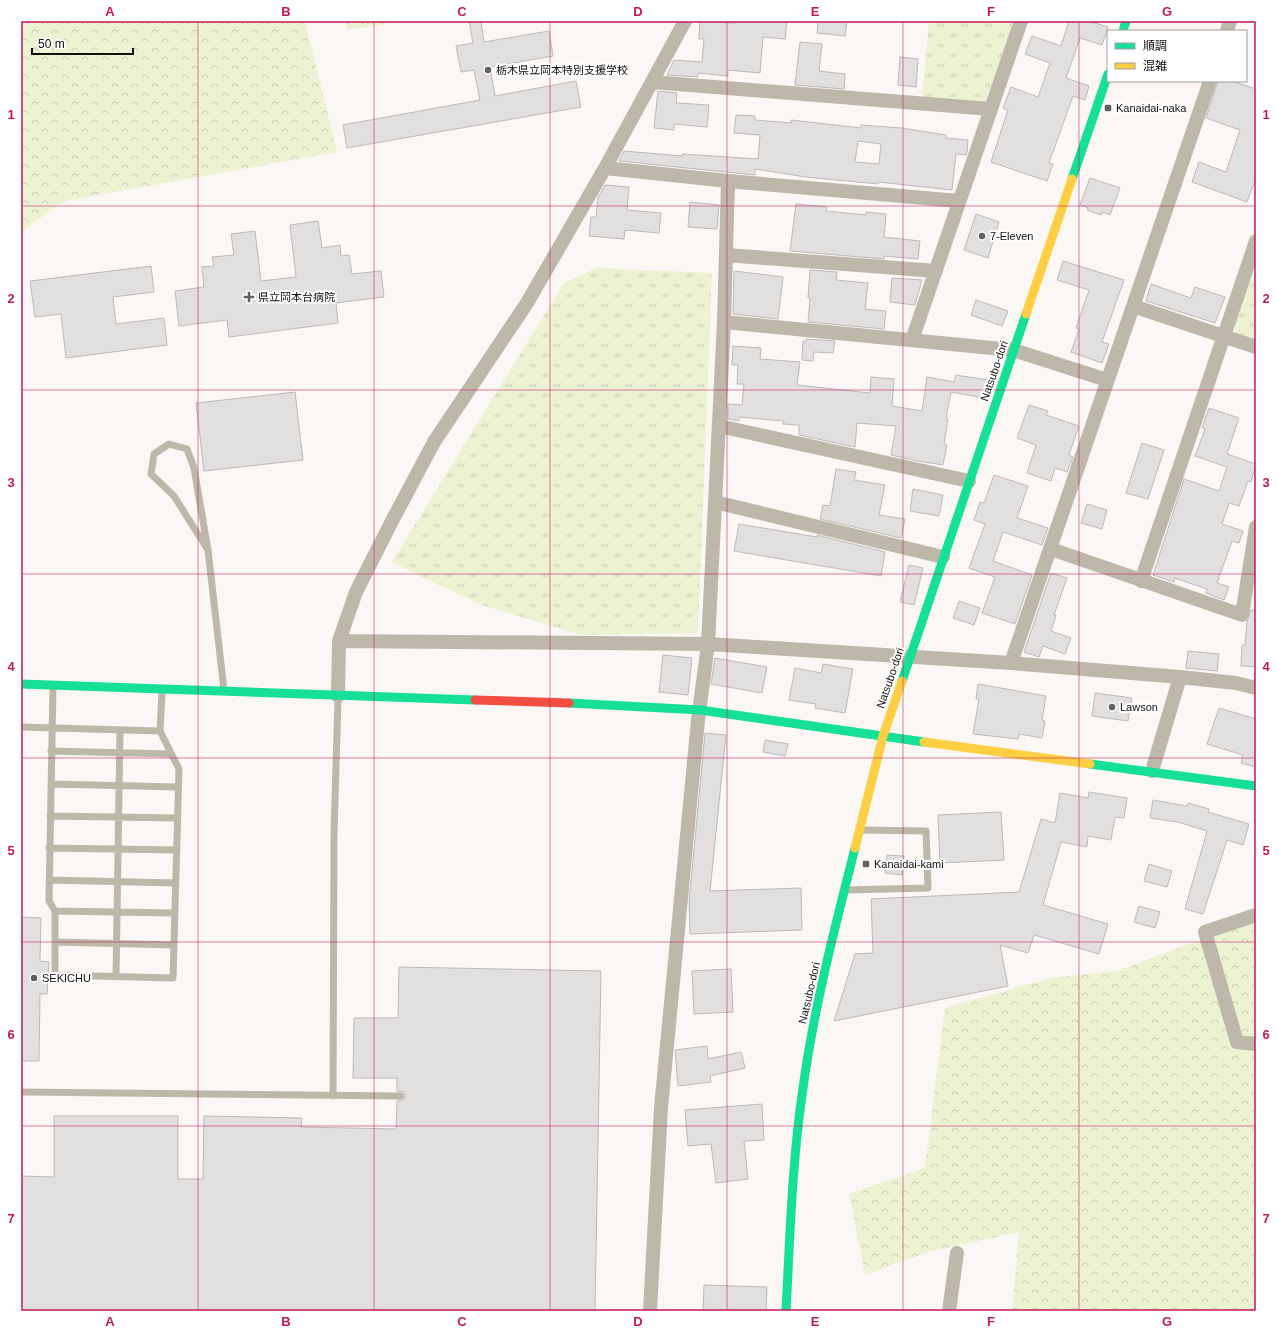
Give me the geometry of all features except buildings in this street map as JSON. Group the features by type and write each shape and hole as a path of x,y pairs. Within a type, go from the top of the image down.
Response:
{"street":[{"path":"338,696 339,641 356,592 434,442 527,303 605,168 684,21"},
{"path":"912,340 1021,21"},
{"name":"Natsubo-dori","path":"786,1311 795,1152 803,1087 813,1029 844,890 883,736 1107,77"},
{"path":"652,82 991,109"},
{"path":"1010,663 1051,549 1107,380 1210,82"},
{"path":"605,168 728,181 959,201"},
{"path":"650,1311 661,1108 700,710 708,644 724,322 728,181"},
{"path":"1141,581 1224,337 1250,275 1256,241"},
{"path":"726,255 936,271"},
{"path":"1133,306 1256,347"},
{"path":"724,322 1014,350 1107,380"},
{"path":"719,426 969,480"},
{"path":"715,502 943,557"},
{"path":"1051,549 1242,615 1256,527"},
{"path":"339,641 708,644 910,658 1010,663 1180,677 1236,683 1256,688"},
{"path":"1152,772 1180,677"},
{"path":"21,684 620,705 700,710 1256,786"},
{"path":"1256,915 1205,932 1238,1042 1256,1044"},
{"path":"949,1311 957,1253"}],"lane":[{"path":"208,550 174,496 151,474 154,454 169,444 187,449 194,468 208,550 224,692"},
{"path":"53,685 49,901 55,911 55,975 173,978 179,769 160,730 162,690"},
{"path":"333,1096 334,826 338,696"},
{"path":"21,727 160,730"},
{"path":"116,977 120,730"},
{"path":"51,751 171,754"},
{"path":"51,784 178,787"},
{"path":"50,816 177,818"},
{"path":"844,890 928,888 926,831 859,830"},
{"path":"50,848 177,850"},
{"path":"49,880 176,884"},
{"path":"55,911 175,913"},
{"path":"55,942 174,945"},
{"path":"21,1092 401,1096"}],"green space":[{"path":"21,21 305,21 337,152 64,201 21,232"},
{"path":"346,21 405,21 347,30"},
{"path":"929,21 1016,23 988,104 922,99"},
{"path":"597,268 712,273 698,633 582,635 481,605 392,562 564,283"},
{"path":"1250,279 1256,279 1256,342 1238,336 1234,326"},
{"path":"1256,919 1256,1311 1012,1311 1019,1232 928,1252 865,1275 849,1194 925,1168 945,1008 1050,978 1117,971"}],"traffic: fast":[{"path":"1123,30 1126,21"},
{"path":"1072,179 1107,77"},
{"path":"902,681 1026,314"},
{"path":"21,684 475,700"},
{"path":"569,703 700,710 924,742"},
{"path":"1090,764 1256,786"},
{"path":"786,1311 794,1171 803,1088 819,997 855,848"}],"traffic: slow":[{"path":"1026,314 1072,179"},
{"path":"855,848 883,736 902,681"},
{"path":"924,742 1090,764"}],"traffic: jam":[{"path":"475,700 569,703"}],"place":[{"name":"栃木県立岡本特別支援学校","path":"488,70"},
{"name":"Kanaidai-naka","path":"1108,108"},
{"name":"7-Eleven","path":"982,236"},
{"name":"県立岡本台病院","path":"249,297"},
{"name":"Lawson","path":"1112,707"},
{"name":"Kanaidai-kami","path":"866,864"},
{"name":"SEKICHU","path":"34,978"}]}
